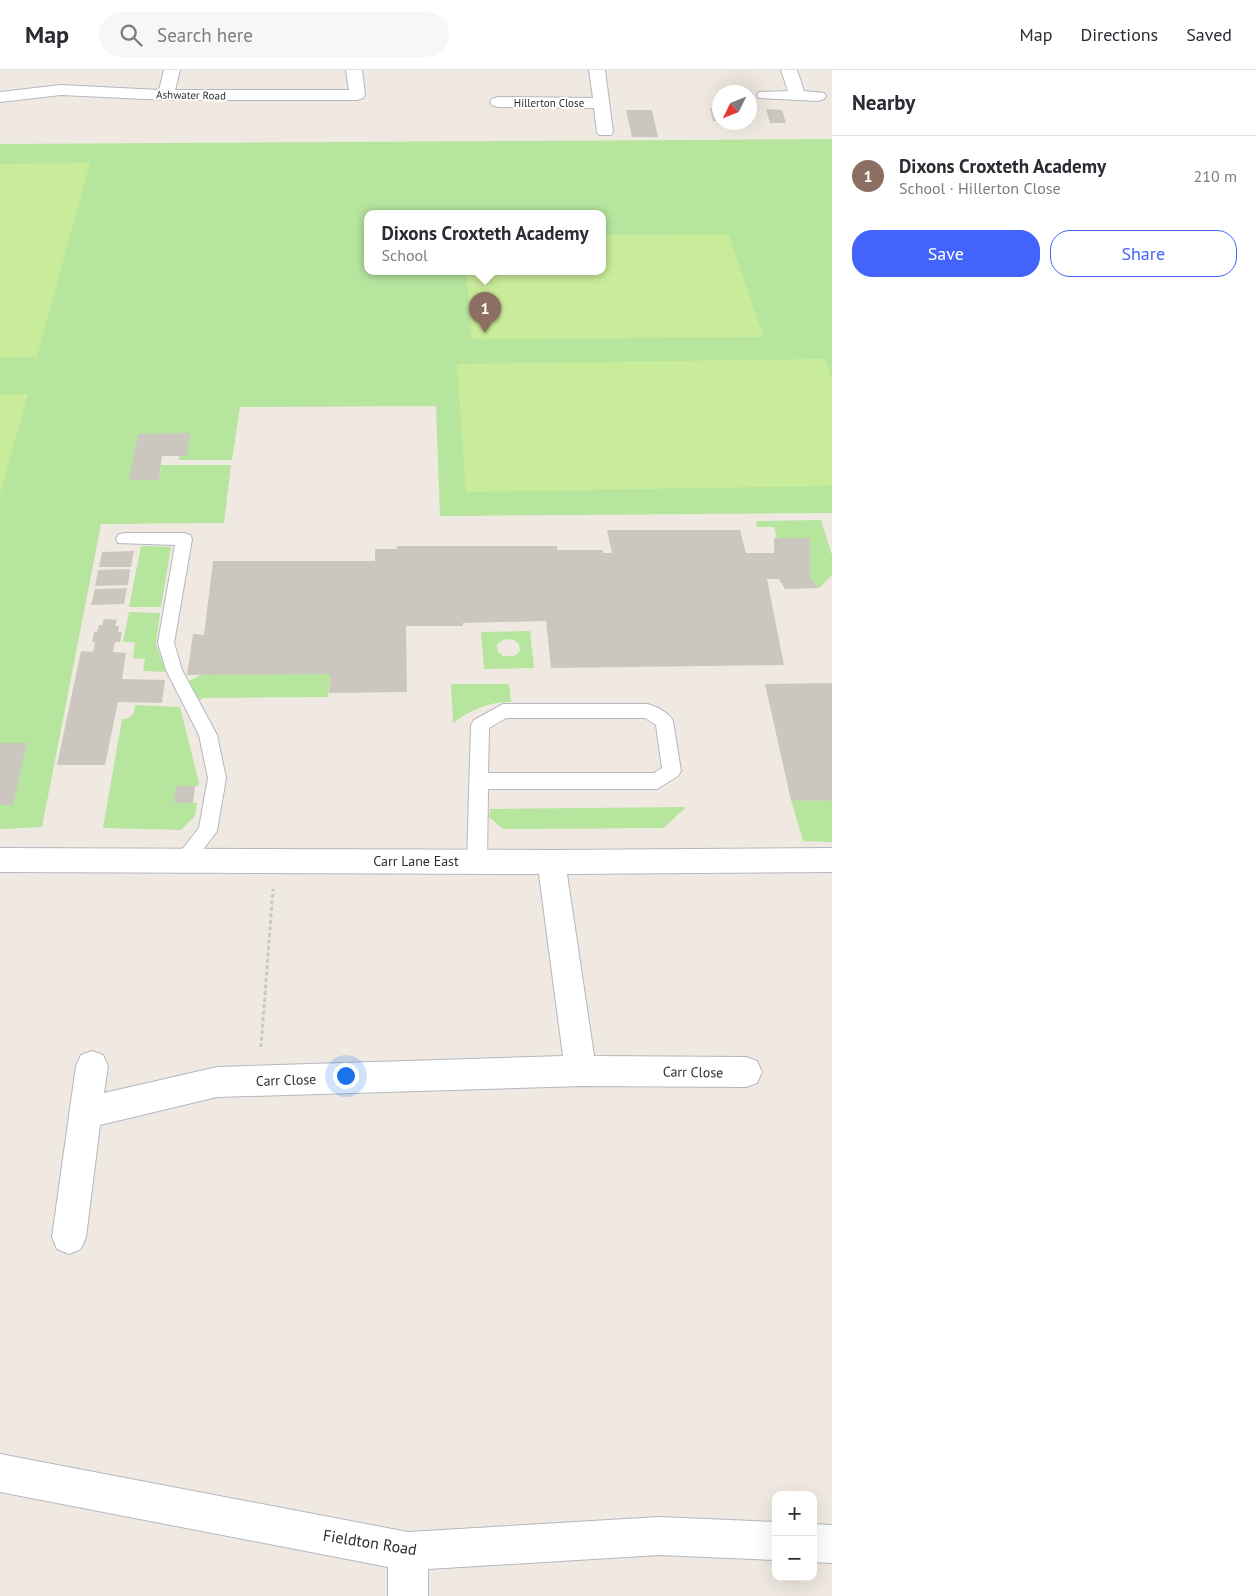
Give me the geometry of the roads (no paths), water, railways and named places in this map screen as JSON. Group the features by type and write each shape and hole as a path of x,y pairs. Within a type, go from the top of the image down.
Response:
{"street":[{"path":"166,95 172,70"},
{"name":"Ashwater Road","path":"0,97 61,90 166,95 357,95 354,70"},
{"name":"Hillerton Close","path":"597,70 605,132"},
{"path":"789,70 798,95"},
{"path":"765,95 818,96"},
{"name":"Hillerton Close","path":"498,102 600,103"},
{"name":"Carr Lane East","path":"0,860 476,862 832,860"},
{"path":"551,862 580,1071"},
{"path":"69,1237 92,1066"},
{"name":"Carr Close","path":"86,1113 217,1082 580,1071 746,1072"},
{"name":"Fieldton Road","path":"0,1473 408,1551 659,1536 772,1541"},
{"path":"817,1543 832,1544"},
{"path":"408,1551 408,1596"}],"lane":[{"path":"124,539 184,539 166,643 174,670 208,735 217,778 208,831 183,861"},
{"path":"476,862 480,725 503,711 648,711 664,721 672,771 657,782 479,781"}],"place":[{"name":"Dixons Croxteth Academy","path":"485,333"}]}
